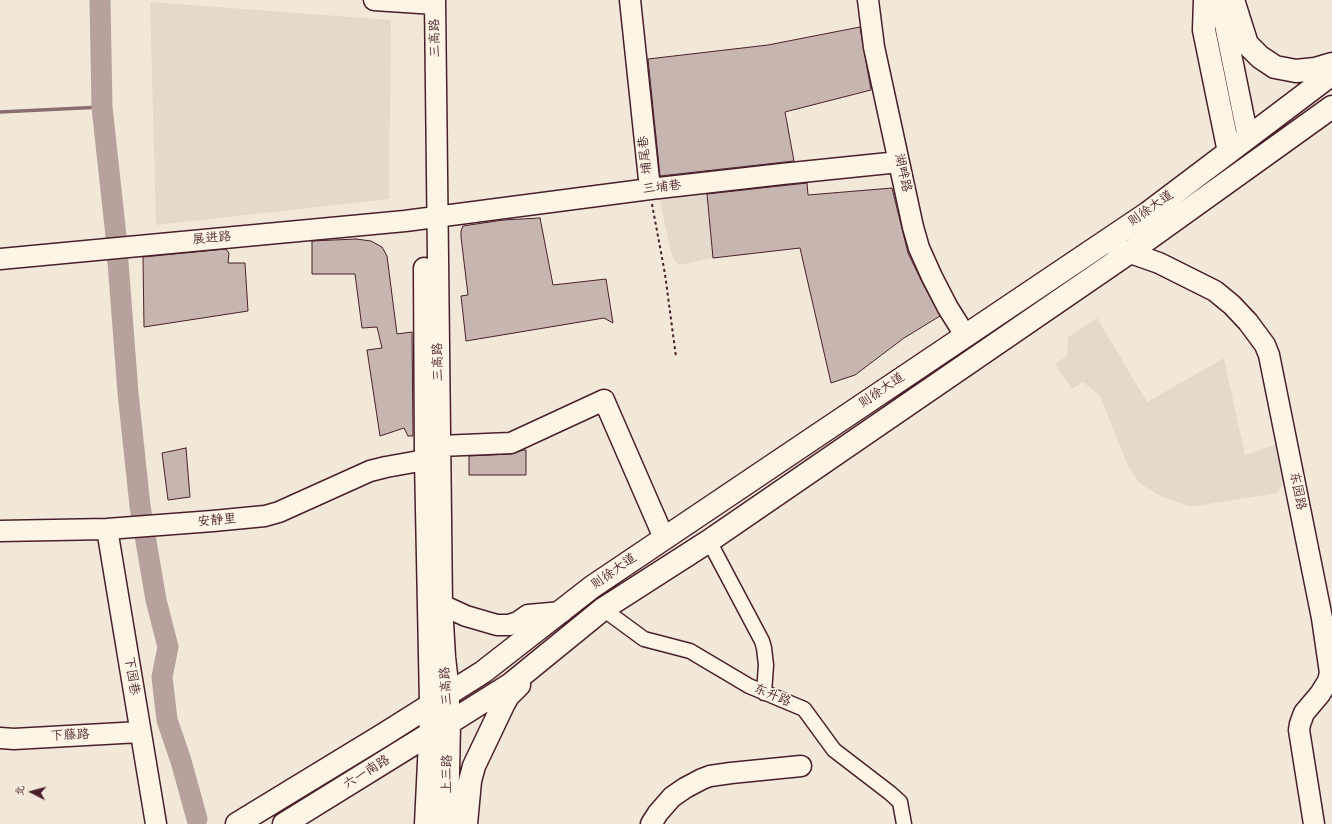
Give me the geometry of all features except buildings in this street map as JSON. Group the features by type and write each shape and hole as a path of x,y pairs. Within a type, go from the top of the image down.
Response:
{"main road":[{"path":"1205,0 1204,30 1229,152"},
{"path":"1233,0 1247,44 1260,57 1275,67 1296,71 1315,69 1332,64"},
{"name":"则徐大道","path":"237,824 483,672 562,612 592,587 1148,213 1332,74"},
{"name":"则徐大道","path":"440,728 511,684 603,609 709,540 1130,252 1332,106"},
{"path":"466,824 471,773 504,703 514,689 568,638"},
{"path":"430,704 440,728"},
{"name":"六一南路","path":"284,824 440,728"},
{"name":"上三路","path":"426,824 440,728"},
{"name":"上三路","path":"440,728 447,824"}],"street":[{"path":"374,0 428,2"},
{"name":"埔尾巷","path":"630,0 650,189"},
{"name":"湖畔路","path":"868,0 874,47 913,227 921,252 948,308 965,335"},
{"path":"1220,0 1248,138"},
{"name":"三高路","path":"428,2 431,217 440,446 442,605 449,692 440,728"},
{"name":"三埔巷","path":"431,217 650,189 900,162"},
{"name":"三高路","path":"430,704 425,460 431,217"},
{"name":"展进路","path":"0,259 431,217"},
{"name":"东园路","path":"1102,243 1165,266 1215,291 1232,305 1248,322 1265,345 1272,365 1327,618 1330,673 1324,688 1323,701 1304,713 1299,730 1314,824"},
{"path":"440,446 511,443 604,400 664,538"},
{"name":"安静里","path":"0,531 165,525 242,519 272,514 290,508 370,471 425,460"},
{"name":"下园巷","path":"115,528 140,732 156,824"},
{"path":"709,540 762,641 766,665 764,693"},
{"path":"442,605 466,616 496,625 509,625 518,622 528,615 562,612"},
{"name":"东升路","path":"603,609 644,639 690,651 749,686 804,709 834,750 900,802 904,824"},
{"name":"下藤路","path":"0,738 14,739 140,732"},
{"path":"651,824 662,808 678,792 702,779 721,774 801,766"}],"path":[{"name":"埔尾巷","path":"650,189 665,274 676,357"}],"shaded area":[{"path":"150,2 391,20 389,199 156,225"},
{"path":"707,191 713,258 679,265 673,258 669,244 659,195"},
{"path":"1097,318 1147,402 1224,358 1245,455 1278,444 1283,483 1277,493 1188,506 1162,497 1138,481 1128,466 1100,396 1083,382 1072,389 1055,364 1067,356 1068,337"}],"waterway":[{"path":"100,0 102,107 116,236 128,393 140,506 156,600 168,647 162,677 167,720 181,761 197,819"},
{"path":"0,112 102,107"}]}
